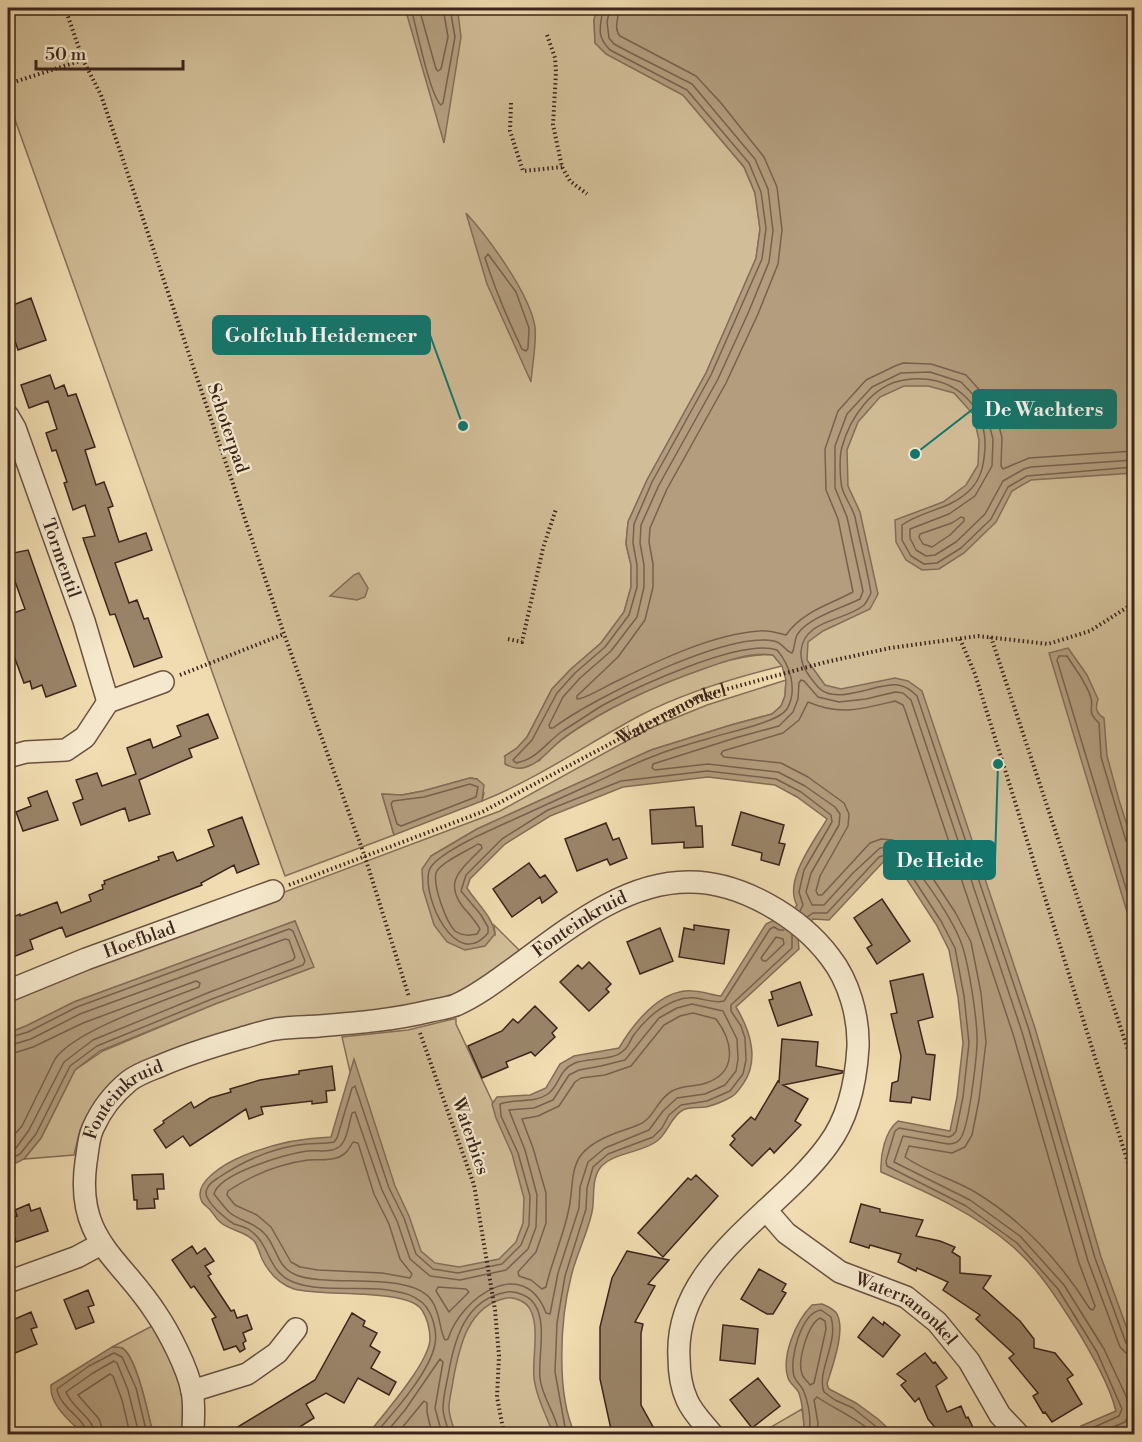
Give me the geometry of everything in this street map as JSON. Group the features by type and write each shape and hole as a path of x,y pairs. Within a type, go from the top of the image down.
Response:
{"street":[{"name":"Tormentil","path":"8,416 15,428 84,621 108,702"},
{"path":"8,757 26,752 66,750 85,737 108,702 163,682"},
{"name":"Fonteinkruid","path":"193,1434 192,1391 177,1351 156,1311 100,1244 84,1196 90,1133 106,1103 132,1078 190,1053 275,1029 414,1015 456,1005 487,988 588,914 655,884 692,881 726,886 756,897 810,936 830,957 842,976 852,1001 858,1036 857,1076 842,1123 830,1143 810,1167 755,1219 701,1279 685,1308 678,1337 679,1370 687,1401 712,1434"},
{"name":"Hoefblad","path":"8,991 86,959 273,891"},
{"name":"Waterranonkel","path":"766,1210 786,1233 840,1272 906,1297 937,1322 969,1361 1000,1415 1018,1434"},
{"path":"8,1282 77,1257 100,1244"},
{"path":"192,1391 248,1374 277,1353 296,1329"}],"path":[{"name":"Schoterpad","path":"65,8 83,60 101,95 284,634 365,857"},
{"path":"547,35 555,58 553,125 562,167 570,181 587,194"},
{"path":"8,84 83,60"},
{"path":"511,103 510,131 523,171 562,167"},
{"path":"508,639 522,642 543,548 556,509"},
{"name":"Waterranonkel","path":"365,857 482,812 698,697 826,662 890,648 978,636 1048,644 1090,632 1134,603"},
{"path":"163,682 284,634"},
{"path":"991,637 1134,1068"},
{"path":"960,639 975,674 1134,1182"},
{"path":"273,891 365,857"},
{"name":"Waterbies","path":"365,857 414,1015 474,1185 495,1310 499,1356 497,1397 504,1434"}],"shaded area":[{"path":"8,8 597,8 594,20 595,43 606,54 683,95 744,167 755,193 760,229 756,259 706,373 647,480 628,522 626,544 631,565 631,587 624,612 601,643 552,689 527,737 505,756 539,761 557,744 582,726 614,707 648,690 718,663 749,656 773,655 782,666 673,700 639,716 542,772 482,801 484,793 477,779 470,778 402,795 382,794 394,835 285,876 8,100"},
{"path":"1134,8 1134,1434 919,820 803,708 774,506"},
{"path":"786,680 785,696 781,706 772,714 651,750 477,829 431,856 495,934 494,925 523,954 460,995 388,1011 332,1014 101,1097 80,1130 74,1155 24,1159 41,1138 75,1070 103,1051 215,1004 313,967 295,921 74,1002 8,1033 8,996 500,811 648,729 707,705"},
{"path":"456,1019 456,1024 514,1148 555,1223 549,1388 566,1434 444,1434 445,1296 392,1254 342,1037 408,1030"},
{"path":"154,1325 172,1359 183,1393 182,1434 153,1434 142,1388 133,1363 122,1348 112,1347"},
{"path":"802,1409 804,1434 759,1434"}],"water":[{"path":"405,8 455,8 458,13 461,37 444,143"},
{"path":"597,8 1134,8 1134,473 1031,480 1012,491 996,522 964,553 939,569 922,570 906,560 896,542 895,520 943,502 966,485 978,465 979,440 973,414 954,393 928,386 904,386 880,397 858,422 847,450 848,486 860,512 878,594 870,609 823,631 808,642 807,660 825,685 841,689 895,678 908,681 922,691 1035,1028 1101,1257 1134,1348 1134,1434 1084,1434 1081,1426 1116,1411 1113,1401 1079,1333 1049,1287 1022,1255 997,1234 966,1213 881,1172 884,1144 893,1125 898,1121 950,1131 957,1097 963,1043 958,997 949,950 936,924 906,878 885,860 829,920 813,919 798,937 799,949 736,1007 749,1035 752,1055 748,1075 736,1093 706,1107 683,1110 675,1116 657,1141 612,1159 597,1173 592,1212 567,1294 562,1335 562,1378 569,1418 575,1434 553,1434 535,1385 533,1316 526,1304 517,1299 507,1298 483,1309 474,1318 462,1342 449,1405 450,1418 456,1434 368,1434 404,1389 422,1362 430,1340 427,1320 422,1310 413,1303 400,1299 363,1294 307,1291 289,1287 271,1273 251,1238 224,1225 202,1202 200,1195 206,1180 236,1159 286,1142 331,1137 354,1059 395,1186 409,1216 421,1251 435,1263 459,1267 499,1259 516,1242 523,1223 524,1198 512,1154 492,1104 497,1097 530,1095 546,1088 560,1064 574,1056 619,1048 649,1009 670,995 693,991 721,996 766,924 774,920 781,925 797,905 794,884 797,873 827,819 797,797 775,785 708,777 623,787 550,816 505,844 470,879 467,888 487,915 495,934 485,946 465,950 447,942 434,925 423,889 422,869 431,856 477,829 651,750 772,714 781,706 785,696 786,680 782,666 773,655 739,657 670,682 616,706 566,736 531,765 518,768 505,764 505,756 527,737 552,689 601,643 624,612 631,587 631,565 626,544 628,522 647,480 706,373 756,258 760,229 755,193 744,167 683,95 606,54 595,43 594,20"},
{"path":"466,213 507,267 532,314 535,346 531,382 487,284"},
{"path":"359,573 368,588 365,597 357,600 330,596 354,575"},
{"path":"1068,648 1087,675 1098,699 1097,710 1104,718 1107,756 1134,847 1134,935 1049,653"},
{"path":"470,778 477,779 484,785 482,801 394,835 382,794 402,795"},
{"path":"295,921 314,967 100,1051 75,1070 41,1138 24,1159 8,1167 8,1033 74,1002"},
{"path":"822,1304 837,1314 840,1330 827,1384 829,1389 856,1403 894,1434 804,1434 800,1398 798,1391 788,1378 786,1369 788,1349 806,1312 812,1305"},
{"path":"112,1347 122,1348 133,1363 142,1388 153,1434 83,1434 61,1412 53,1399 51,1385"}],"building":[{"path":"31,298 46,340 18,350 12,332 8,334 8,307"},
{"path":"50,375 55,389 64,385 68,396 76,394 95,447 85,450 96,485 104,482 113,506 108,508 119,542 146,533 152,550 115,563 129,603 137,600 144,619 148,618 162,657 134,667 115,614 110,615 83,538 95,536 85,505 73,510 64,483 67,482 56,450 52,451 46,433 57,429 48,401 29,408 21,385"},
{"path":"28,550 76,686 46,697 42,685 32,689 30,681 24,683 8,640 8,615 25,609 8,562 8,554"},
{"path":"208,714 218,738 189,749 192,757 139,780 150,814 129,821 125,808 81,825 73,803 83,799 76,780 97,773 102,786 136,774 127,748 150,739 153,748 181,736 177,726"},
{"path":"47,791 58,820 23,831 16,812 31,806 28,798"},
{"path":"694,807 696,826 702,826 703,847 684,848 684,842 652,844 650,810"},
{"path":"741,812 784,825 779,843 785,844 779,865 761,860 762,853 732,845"},
{"path":"242,817 259,864 237,873 234,865 201,883 202,885 66,937 62,927 30,940 33,949 8,959 8,919 57,902 61,913 91,901 89,895 103,889 104,881 159,860 158,857 173,852 177,861 214,846 208,830"},
{"path":"606,823 613,840 619,838 627,858 610,865 607,859 577,871 565,839"},
{"path":"529,863 540,878 545,875 557,892 542,903 540,897 512,917 493,889"},
{"path":"882,899 910,941 877,964 867,948 872,945 854,918"},
{"path":"694,925 729,930 724,964 679,957 684,928 694,930"},
{"path":"660,928 673,961 640,974 627,942"},
{"path":"589,962 611,984 606,989 609,992 589,1011 560,982 578,965 582,969"},
{"path":"923,974 933,1017 918,1021 926,1054 935,1055 930,1100 912,1097 911,1103 890,1101 892,1083 898,1081 901,1056 891,1014 897,1013 890,981"},
{"path":"800,982 812,1015 778,1026 769,1000 773,999 771,992"},
{"path":"535,1006 557,1028 552,1033 555,1037 535,1056 531,1052 506,1062 508,1067 482,1078 468,1046 502,1031 513,1019 518,1023"},
{"path":"782,1039 818,1042 816,1066 843,1071 783,1085 808,1099 795,1121 801,1125 774,1153 770,1148 752,1166 730,1145 735,1139 732,1136 751,1117 755,1120 779,1082"},
{"path":"332,1066 335,1090 326,1091 327,1102 312,1104 312,1101 261,1107 263,1114 249,1119 246,1109 190,1146 183,1136 166,1148 154,1130 191,1102 194,1108 210,1098 231,1092 230,1089 260,1080 299,1074 299,1071"},
{"path":"163,1174 164,1189 157,1189 158,1199 154,1199 155,1208 137,1209 132,1175"},
{"path":"696,1175 718,1196 663,1257 638,1233 688,1178 691,1180"},
{"path":"29,1204 31,1211 40,1208 48,1231 16,1242 15,1238 8,1241 8,1219 17,1216 15,1210"},
{"path":"861,1204 880,1209 880,1212 923,1220 916,1236 955,1247 952,1252 960,1257 960,1273 991,1276 983,1288 1020,1321 1034,1339 1034,1348 1055,1353 1073,1375 1067,1379 1082,1404 1052,1422 1045,1412 1043,1413 1033,1396 1038,1393 1009,1358 1014,1354 976,1319 980,1315 943,1290 948,1282 898,1262 901,1254 850,1242"},
{"path":"192,1246 197,1254 205,1248 214,1261 205,1266 211,1274 208,1276 231,1311 234,1310 237,1318 247,1315 252,1329 243,1333 246,1341 243,1343 245,1349 240,1352 236,1346 224,1350 212,1319 216,1317 194,1286 191,1288 172,1260"},
{"path":"627,1251 669,1260 648,1284 655,1286 635,1322 643,1324 641,1405 657,1434 612,1434 600,1379 600,1327 612,1278"},
{"path":"759,1269 786,1284 782,1291 786,1293 773,1314 767,1314 741,1299"},
{"path":"88,1290 94,1305 88,1307 94,1322 76,1329 64,1300"},
{"path":"31,1312 37,1327 31,1329 37,1344 8,1356 8,1322"},
{"path":"352,1313 365,1321 363,1326 377,1333 370,1346 380,1352 371,1368 396,1382 389,1395 358,1378 344,1403 326,1393 306,1404 314,1418 298,1428 302,1434 226,1434 315,1380"},
{"path":"873,1317 883,1325 884,1322 900,1335 883,1357 858,1337"},
{"path":"723,1325 758,1329 755,1364 720,1360"},
{"path":"925,1353 947,1378 936,1386 947,1412 961,1406 976,1434 944,1434 938,1431 928,1419 919,1398 915,1402 901,1385 906,1381 897,1374"},
{"path":"758,1378 780,1406 752,1428 730,1400"}],"place":[{"name":"Golfclub Heidemeer","path":"463,426"},
{"name":"De Wachters","path":"915,454"},
{"name":"De Heide","path":"998,764"}]}
